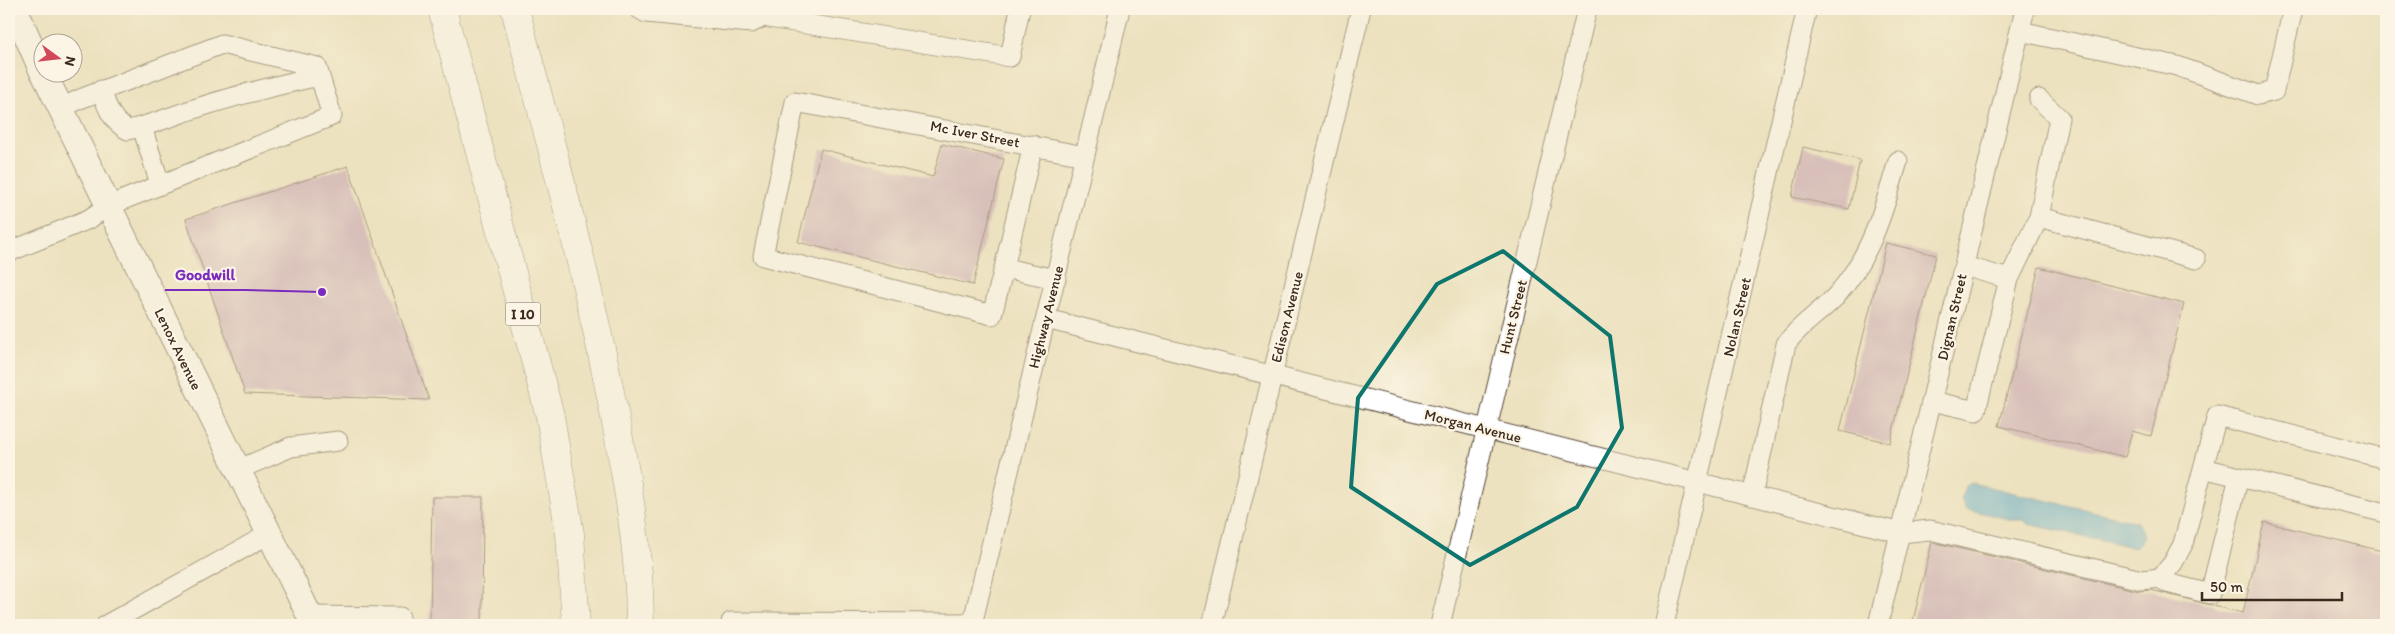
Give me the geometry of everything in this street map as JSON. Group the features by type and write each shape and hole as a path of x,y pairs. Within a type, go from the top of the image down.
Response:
{"highway":[{"name":"I 10","path":"442,9 550,416 570,534 576,625"},
{"path":"515,9 595,316 630,490 640,578 640,625"}],"main road":[{"name":"Lenox Avenue","path":"14,13 32,50"},
{"name":"Lenox Avenue","path":"48,82 311,620"}],"street":[{"path":"639,9 646,13 751,23 765,13 1010,57 1020,9"},
{"name":"Highway Avenue","path":"972,624 1120,9"},
{"name":"Edison Avenue","path":"1212,625 1361,9"},
{"name":"Hunt Street","path":"1440,625 1587,9"},
{"name":"Nolan Street","path":"1664,625 1699,483 1807,9"},
{"name":"Dignan Street","path":"1878,625 2025,9"},
{"path":"2020,31 2176,66 2258,95 2274,90 2293,9"},
{"path":"9,252 88,219 108,206 160,184 332,116 317,67 222,44 101,90 60,109"},
{"path":"101,90 110,113 119,125 128,130 277,85 320,76"},
{"path":"1932,401 1976,411 2010,278 2039,218 2058,118 2039,99"},
{"name":"Mc Iver Street","path":"1004,268 992,315 763,256 795,102 1085,156"},
{"path":"142,127 160,184"},
{"path":"1034,145 1004,268 1056,279"},
{"path":"1752,496 1786,344 1797,329 1835,296 1854,272 1882,218 1898,162"},
{"path":"2039,218 2196,259"},
{"path":"1964,266 2010,278"},
{"name":"Morgan Avenue","path":"1046,319 1901,533 1930,530 2142,580 2160,578"},
{"path":"2239,477 2210,594 2167,583 2160,578 2173,563 2183,544 2216,416 2386,459"},
{"path":"237,470 291,447 338,441"},
{"path":"2203,468 2386,513"},
{"path":"106,625 268,534"},
{"path":"311,620 400,617"},
{"path":"732,622 972,624"}],"highlighted area":[{"path":"1503,251 1610,336 1622,428 1577,507 1470,565 1351,487 1358,398 1437,284"}],"water":[{"path":"2203,9 2235,9 2218,17 2206,16"},
{"path":"1972,483 2137,522 2144,536 2137,546 2132,548 2028,524 2023,520 2013,520 1965,509 1961,499 1965,486"}],"building":[{"path":"942,144 1004,159 973,285 798,242 821,149 933,177"},
{"path":"1803,147 1860,160 1849,209 1792,197"},
{"path":"348,166 429,400 245,394 186,219"},
{"path":"1886,243 1936,255 1890,443 1840,431"},
{"path":"2039,267 2184,304 2151,436 2132,431 2125,457 1999,426"},
{"path":"432,497 483,497 482,625 430,625"},
{"path":"2264,522 2386,552 2386,625 1912,625 1932,542 2139,591 2151,590 2243,613"}],"place":[{"name":"Goodwill","path":"322,292"}]}
